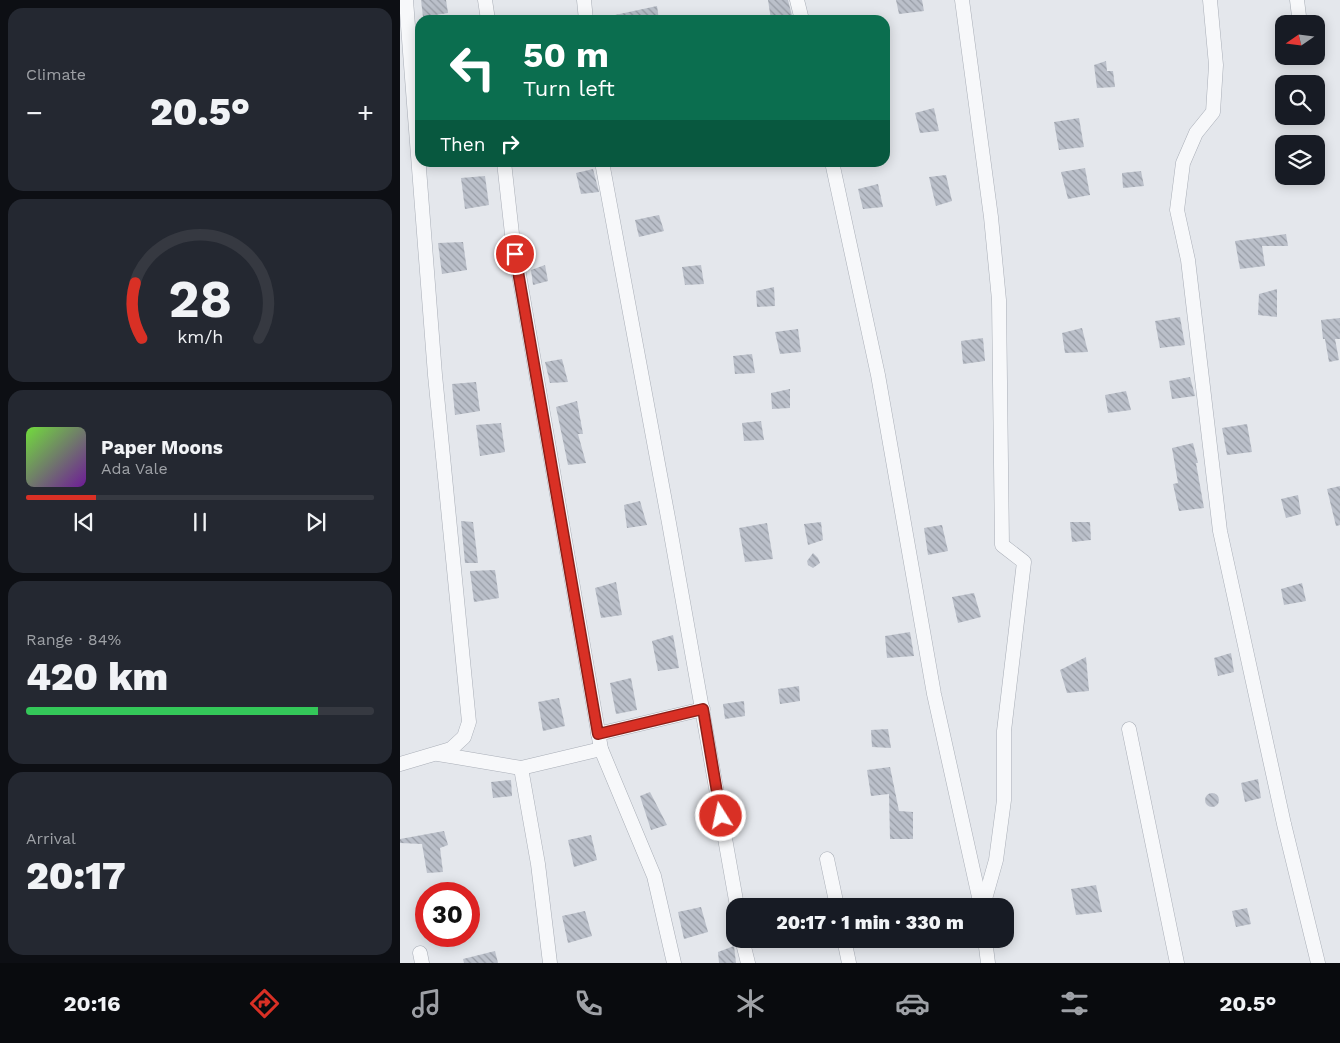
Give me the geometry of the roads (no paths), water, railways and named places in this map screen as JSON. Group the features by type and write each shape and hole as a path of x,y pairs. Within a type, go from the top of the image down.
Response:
{"street":[{"path":"406,0 415,116"},
{"path":"485,0 487,15"},
{"path":"584,0 586,15"},
{"path":"797,0 801,15"},
{"path":"962,0 991,217 1000,300 1002,545 1024,562 1004,731 1004,800 996,860 984,898"},
{"path":"1210,0 1216,65 1213,112 1196,133 1183,163 1178,210 1188,260 1220,531 1284,824 1318,963"},
{"path":"1297,0 1299,15"},
{"path":"400,764 451,749 464,736 469,722 435,375 419,167"},
{"path":"505,167 512,234 601,749 654,876 674,963"},
{"path":"603,167 703,709 736,898"},
{"path":"833,167 878,375 934,694 980,898"},
{"path":"598,734 703,709"},
{"path":"1129,729 1177,963"},
{"path":"437,754 521,768 601,749"},
{"path":"521,768 538,864 550,963"},
{"path":"827,859 835,898"},
{"path":"744,948 748,963"},
{"path":"846,948 849,963"},
{"path":"986,948 988,963"}]}
